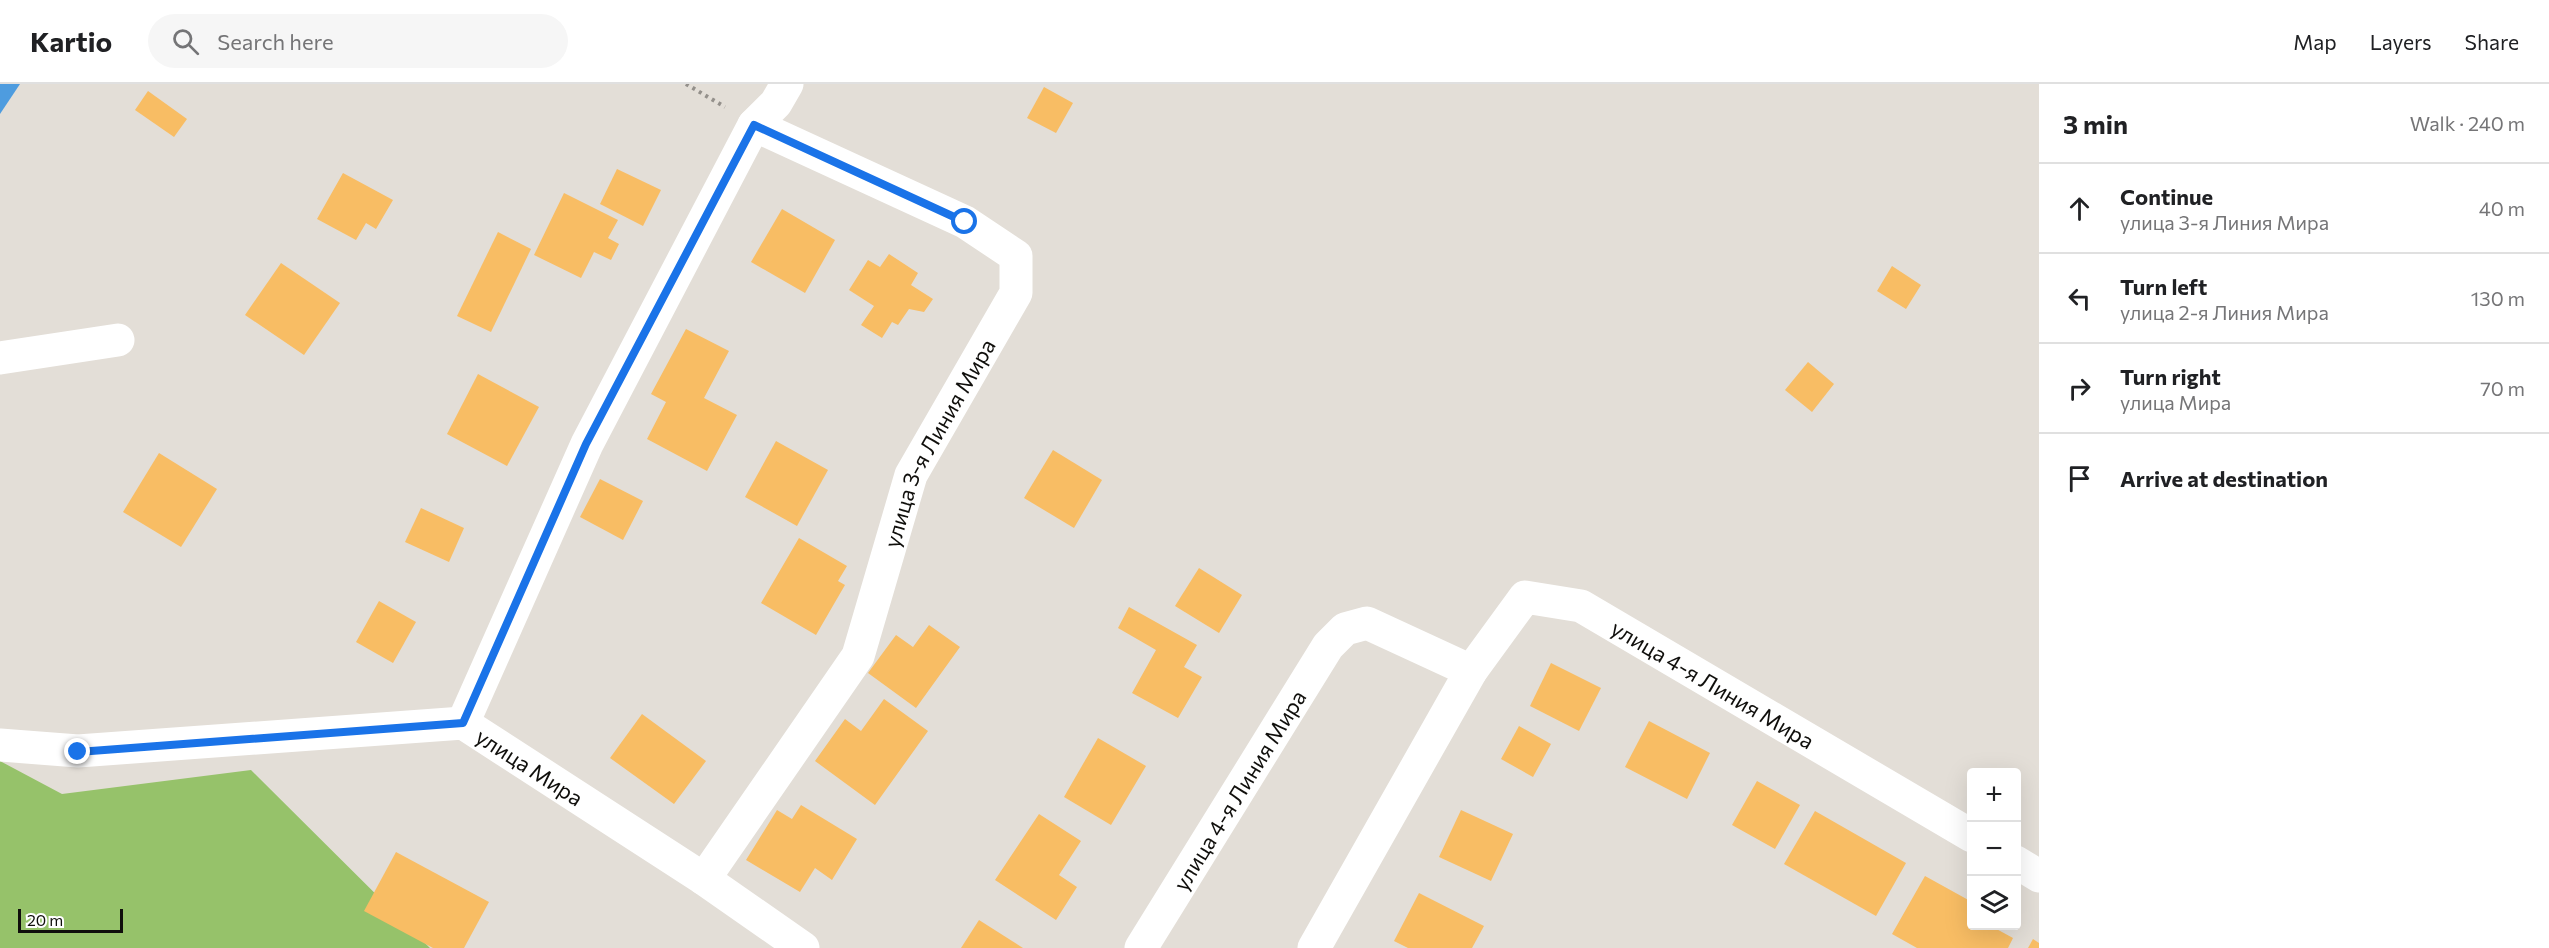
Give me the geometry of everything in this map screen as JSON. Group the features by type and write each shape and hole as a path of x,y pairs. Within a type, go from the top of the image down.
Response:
{"street":[{"path":"463,723 586,444 754,125 776,103 787,84"},
{"name":"улица 3-я Линия Мира","path":"704,879 858,656 911,475 1016,293 1016,256 965,222 754,125"},
{"path":"0,358 118,340"},
{"name":"улица 4-я Линия Мира","path":"1314,948 1471,671 1525,597 1581,606 1967,834"},
{"name":"улица 4-я Линия Мира","path":"1141,948 1328,646 1345,629 1367,623 1471,671"},
{"name":"улица Мира","path":"0,745 78,752 463,723 704,879 803,948"},
{"path":"2021,865 2039,876"}],"path":[{"path":"686,84 754,125"}],"green space":[{"path":"0,761 62,794 251,770 430,948 0,948"}],"water":[{"path":"0,84 20,84 0,114"}],"building":[{"path":"1044,87 1073,103 1056,133 1027,118"},
{"path":"148,91 187,119 174,137 135,110"},
{"path":"617,169 661,190 643,226 600,204"},
{"path":"343,173 393,200 376,229 366,223 356,240 317,219"},
{"path":"564,193 618,220 608,238 619,244 611,260 594,252 581,278 534,255"},
{"path":"782,209 835,240 805,293 751,262"},
{"path":"498,232 531,249 491,332 457,316"},
{"path":"889,254 918,273 911,285 933,299 924,312 909,309 898,325 892,322 882,338 861,325 874,306 849,290 868,260 880,267"},
{"path":"281,263 340,303 304,355 245,315"},
{"path":"1892,266 1921,285 1906,309 1877,291"},
{"path":"686,329 729,351 704,398 737,415 707,471 647,439 666,402 651,394"},
{"path":"1808,362 1834,384 1812,412 1785,390"},
{"path":"478,374 539,407 507,466 447,434"},
{"path":"776,441 828,470 797,526 745,497"},
{"path":"1053,450 1102,480 1074,528 1024,498"},
{"path":"159,453 217,489 181,547 123,512"},
{"path":"600,479 643,501 623,540 580,517"},
{"path":"421,508 464,528 449,562 405,542"},
{"path":"799,538 847,566 838,581 845,585 816,635 761,603"},
{"path":"1199,568 1242,595 1219,633 1175,606"},
{"path":"379,601 416,622 393,663 356,642"},
{"path":"1129,607 1197,645 1184,667 1202,677 1178,718 1132,693 1156,650 1118,628"},
{"path":"929,625 960,647 916,708 868,673 896,635 913,647"},
{"path":"1551,663 1601,688 1579,731 1530,706"},
{"path":"884,699 928,731 875,805 815,761 845,719 861,731"},
{"path":"642,714 706,761 674,804 610,758"},
{"path":"1649,721 1710,753 1687,799 1625,767"},
{"path":"1519,726 1551,744 1533,777 1501,759"},
{"path":"1098,738 1146,766 1111,825 1064,797"},
{"path":"1757,781 1800,805 1775,849 1732,825"},
{"path":"801,805 857,839 832,880 815,868 800,892 746,860 777,810 792,819"},
{"path":"1461,810 1513,834 1491,881 1439,857"},
{"path":"1815,811 1906,863 1876,916 1784,864"},
{"path":"1039,814 1081,841 1059,875 1077,887 1056,920 995,880"},
{"path":"396,852 489,902 464,948 433,948 364,911"},
{"path":"1925,876 1967,899 1967,930 1998,930 2013,938 2008,948 1917,948 1892,934"},
{"path":"1419,893 1484,926 1472,948 1408,948 1394,941"},
{"path":"979,920 1023,948 961,948"},
{"path":"2033,939 2039,943 2039,948 2028,948"}],"route":[{"path":"78,752 463,723 586,444 754,125 965,222"}]}
